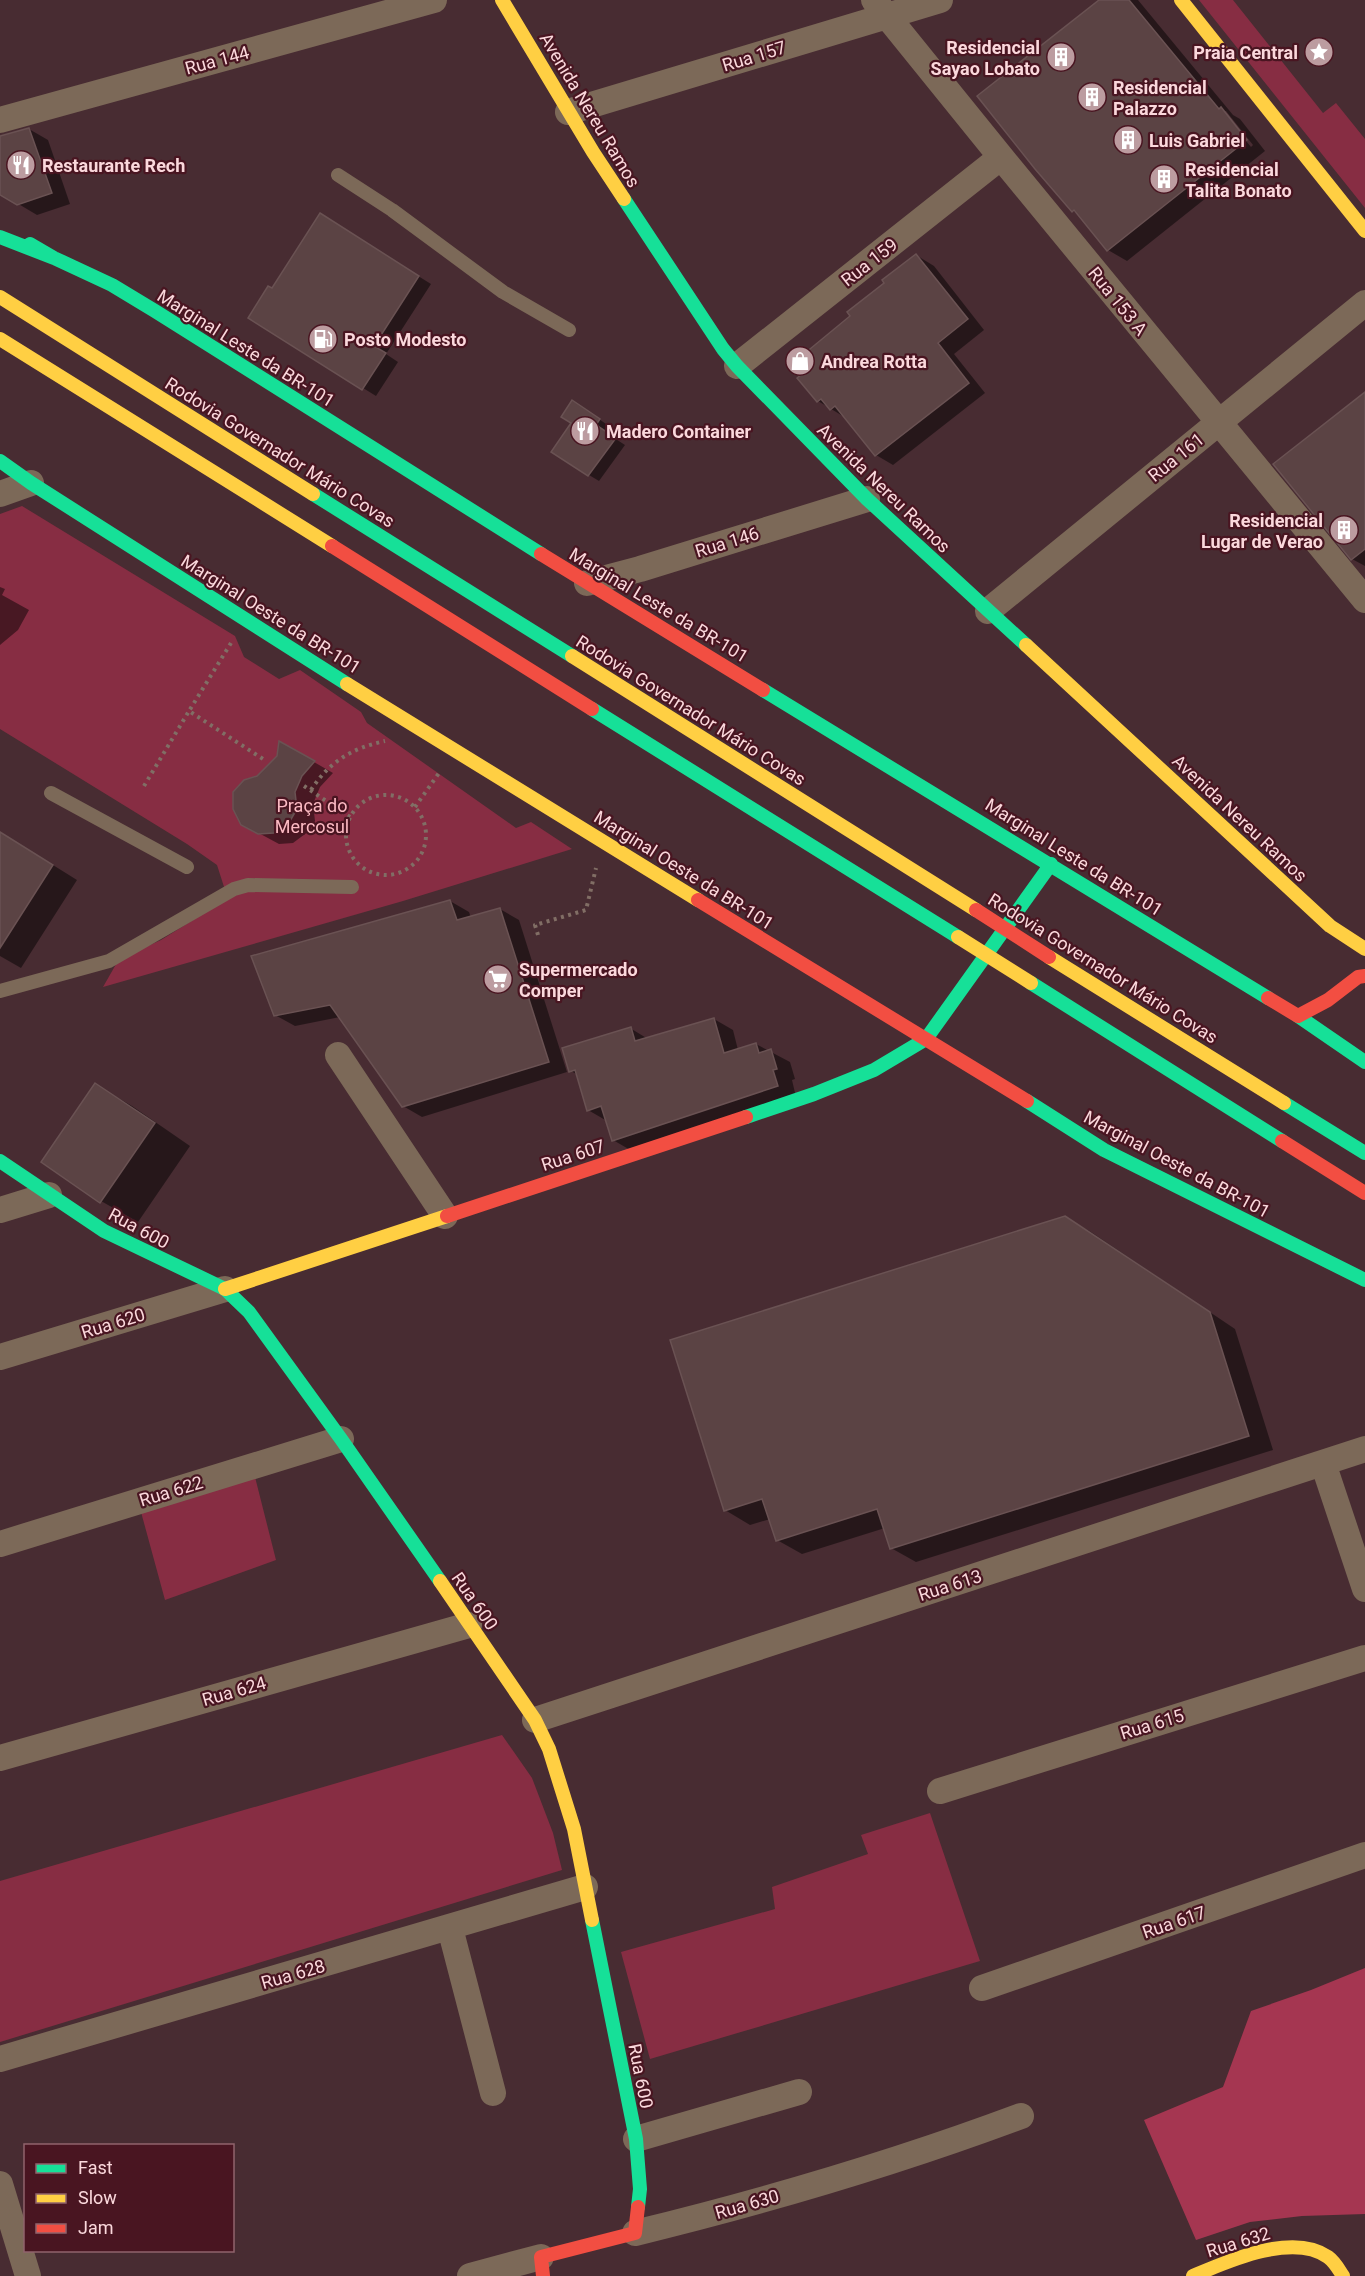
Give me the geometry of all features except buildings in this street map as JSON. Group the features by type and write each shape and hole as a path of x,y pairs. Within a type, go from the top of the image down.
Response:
{"main road":[{"name":"Avenida Nereu Ramos","path":"502,0 592,152 723,349 737,366 867,499 1330,926 1365,949"},
{"path":"1181,0 1365,231"},
{"name":"Marginal Leste da BR-101","path":"0,226 54,258 81,269 129,296 587,583 1298,1016 1365,1062"},
{"path":"0,237 54,258"},
{"name":"Rodovia Governador Mário Covas","path":"0,297 1049,957 1365,1153"},
{"path":"0,339 1365,1193"},
{"name":"Marginal Oeste da BR-101","path":"0,461 245,619 1104,1150 1365,1280"},
{"path":"926,1039 1051,864"},
{"name":"Avenida Nereu Ramos","path":"1330,926 1347,958 1363,979"},
{"path":"1298,1016 1363,979"},
{"name":"Rua 607","path":"225,1289 814,1094 874,1070 926,1039"},
{"name":"Rua 600","path":"0,1161 104,1231 225,1289 249,1312 341,1439 535,1720 549,1749 573,1829 636,2139 640,2189 635,2233"},
{"name":"Rua 630","path":"542,2266 635,2233"},
{"name":"Rua 632","path":"1193,2276 1283,2247 1311,2249 1329,2258 1342,2276"}],"street":[{"name":"Rua 144","path":"0,120 434,0"},
{"name":"Rua 157","path":"568,111 881,8 940,0"},
{"name":"Rua 153 A","path":"881,8 1365,600"},
{"name":"Rua 159","path":"737,366 1001,157"},
{"name":"Rua 161","path":"988,611 1365,303"},
{"path":"0,494 31,483"},
{"name":"Rua 146","path":"587,583 640,569 867,499"},
{"path":"338,1055 445,1216"},
{"path":"0,1210 49,1195"},
{"name":"Rua 620","path":"0,1357 225,1289"},
{"name":"Rua 622","path":"0,1544 341,1439"},
{"name":"Rua 613","path":"535,1720 1365,1449"},
{"path":"1323,1463 1365,1590"},
{"name":"Rua 624","path":"0,1758 469,1625"},
{"name":"Rua 615","path":"940,1791 1365,1658"},
{"name":"Rua 617","path":"982,1988 1365,1855"},
{"name":"Rua 628","path":"0,2059 585,1887"},
{"path":"450,1928 494,2093"},
{"path":"636,2139 800,2092"},
{"name":"Rua 630","path":"635,2233 734,2208 831,2179 955,2140 1021,2116"},
{"path":"0,2184 28,2276"},
{"name":"Rua 630","path":"470,2276 542,2266"}],"lane":[{"path":"338,175 392,210 503,292 569,330"},
{"path":"51,793 187,867"},
{"path":"0,991 109,961 234,889 248,885 352,887"}],"path":[{"path":"144,786 245,619"},
{"path":"189,711 263,759"},
{"path":"310,790 321,775 349,752 385,741"},
{"path":"415,807 432,780 448,763 463,754"},
{"path":"304,786 350,817"},
{"path":"388,795 402,799 415,807 422,817 426,841 415,863 393,875 381,875 369,872 356,862 347,849 345,832 350,817 359,805 372,797 388,795"},
{"path":"538,935 535,925 586,910 603,842"}],"green space":[{"path":"1199,0 1233,0 1323,113 1336,103 1365,139 1365,208"},
{"name":"Praça do Mercosul","path":"22,506 235,636 244,657 279,679 300,670 361,712 367,723 516,828 531,822 572,849 403,901 103,987 119,959 161,940 201,915 226,893 217,865 187,844 0,729 0,514"},
{"path":"255,1477 276,1560 165,1600 141,1512"},
{"path":"502,1735 532,1778 553,1833 562,1870 0,2042 0,1881"},
{"path":"930,1813 980,1961 650,2059 621,1952 775,1909 772,1887 868,1854 861,1835"}],"shaded area":[{"path":"1365,1968 1365,2214 1302,2216 1250,2222 1196,2240 1144,2120 1223,2087 1251,2011"}],"traffic: fast":[{"path":"624,199 723,349 737,366 867,499 1026,645"},
{"path":"0,237 54,258"},
{"path":"30,244 112,285 155,311 541,554"},
{"path":"0,461 347,684"},
{"path":"313,494 572,656"},
{"path":"763,690 1268,998"},
{"path":"592,709 958,937"},
{"path":"746,1117 814,1094 874,1070 926,1039 1051,864"},
{"path":"1031,983 1282,1141"},
{"path":"1298,1016 1365,1062"},
{"path":"1027,1101 1104,1150 1365,1280"},
{"path":"1284,1103 1365,1153"},
{"path":"0,1161 104,1231 225,1289 249,1312 440,1581"},
{"path":"592,1920 636,2139 640,2189 638,2207"}],"traffic: slow":[{"path":"502,0 593,152 624,199"},
{"path":"1181,0 1365,231"},
{"path":"0,297 313,494"},
{"path":"0,339 332,546"},
{"path":"1026,645 1330,926 1365,949"},
{"path":"572,656 976,910"},
{"path":"347,684 698,900"},
{"path":"958,937 1031,983"},
{"path":"1049,957 1284,1103"},
{"path":"225,1289 447,1216"},
{"path":"440,1581 535,1720 549,1749 574,1829 592,1920"},
{"path":"1193,2276 1260,2251 1297,2247 1314,2250 1328,2257 1343,2276"}],"traffic: jam":[{"path":"332,546 592,709"},
{"path":"541,554 763,690"},
{"path":"698,900 1027,1101"},
{"path":"976,910 1049,957"},
{"path":"1268,998 1298,1016 1328,1000 1358,977 1365,976"},
{"path":"447,1216 746,1117"},
{"path":"1282,1141 1365,1193"},
{"path":"543,2276 541,2257 635,2233 638,2207"}],"place":[{"name":"Praia Central","path":"1319,52"},
{"name":"Residencial Sayao Lobato","path":"1061,57"},
{"name":"Residencial Palazzo","path":"1092,97"},
{"name":"Luis Gabriel","path":"1128,140"},
{"name":"Restaurante Rech","path":"21,165"},
{"name":"Residencial Talita Bonato","path":"1164,179"},
{"name":"Posto Modesto","path":"323,339"},
{"name":"Andrea Rotta","path":"800,361"},
{"name":"Madero Container","path":"585,431"},
{"name":"Residencial Lugar de Verao","path":"1344,530"},
{"name":"Supermercado Comper","path":"498,979"}]}
